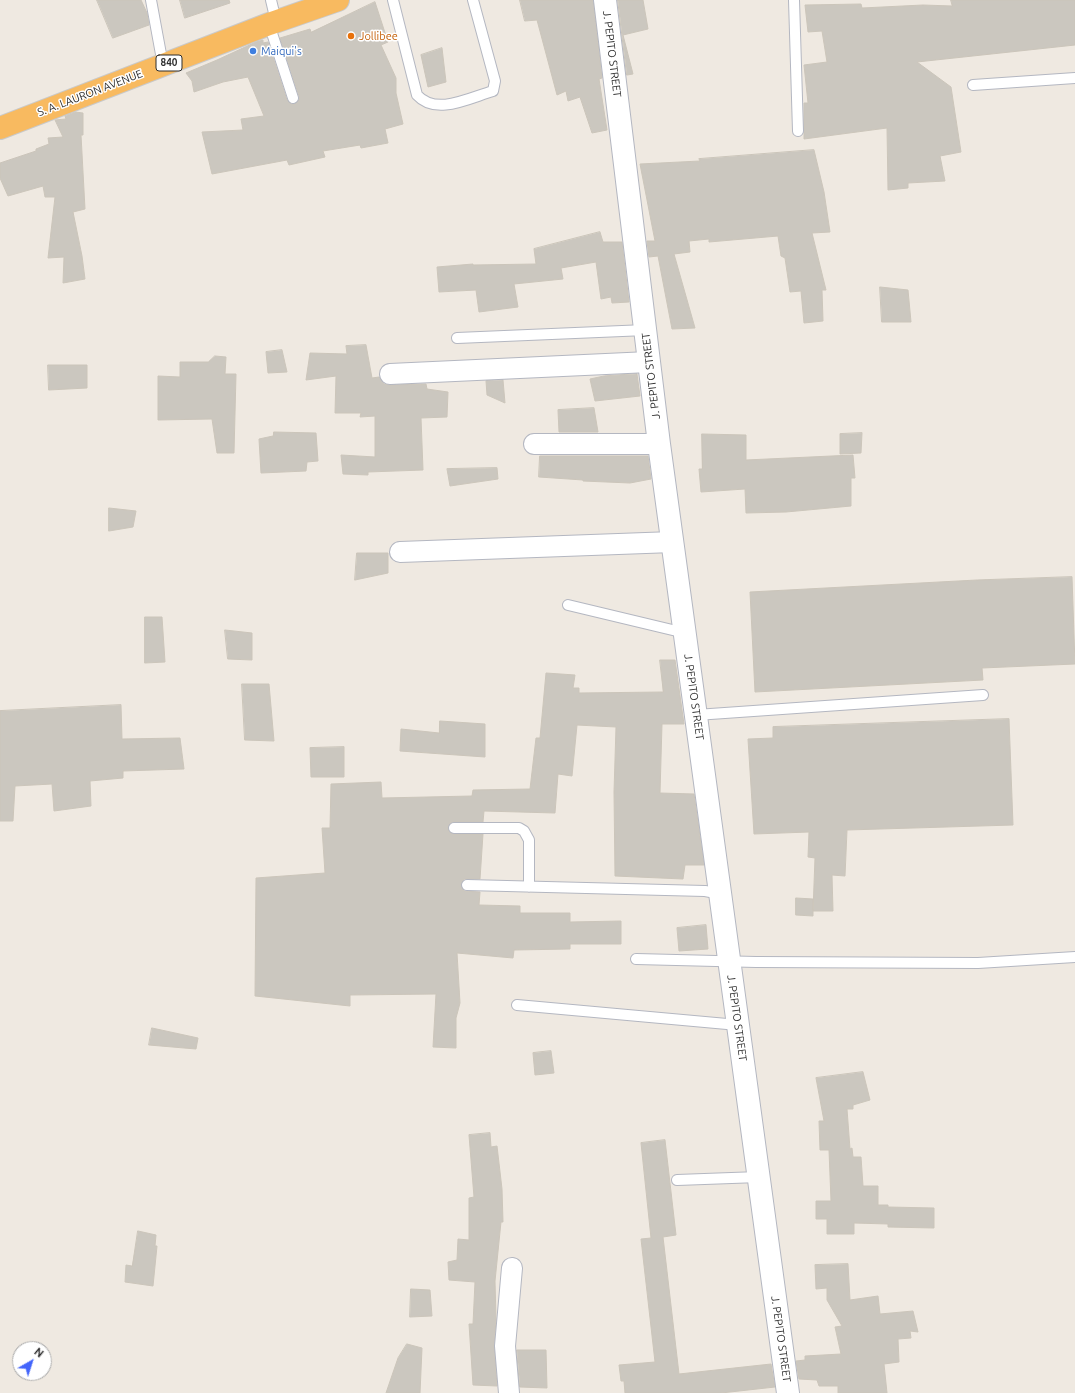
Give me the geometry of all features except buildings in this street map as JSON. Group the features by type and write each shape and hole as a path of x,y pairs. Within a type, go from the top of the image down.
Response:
{"highway":[{"name":"S. A. LAURON AVENUE","path":"0,128 272,23 303,6 338,0"}],"street":[{"name":"J. PEPITO STREET","path":"605,0 659,444 788,1393"},
{"path":"390,374 649,362"},
{"path":"534,444 659,444"},
{"path":"400,552 673,542"},
{"path":"509,1393 505,1346 512,1268"}],"lane":[{"path":"151,0 163,65"},
{"path":"271,0 272,23 293,98"},
{"path":"393,0 416,95 422,101 431,105 448,105 493,91 494,88 495,81 474,0"},
{"path":"794,0 798,131"},
{"path":"973,84 1075,78"},
{"path":"457,338 646,330"},
{"path":"568,604 685,633"},
{"path":"696,715 983,695"},
{"path":"454,828 519,828 524,831 529,840 529,887"},
{"path":"467,885 705,891 721,894"},
{"path":"636,959 730,962 978,963 1075,957"},
{"path":"517,1005 738,1024"},
{"path":"677,1180 759,1177"}],"place":[{"name":"Jollibee","path":"351,36"},
{"name":"Maiqui's","path":"253,51"}]}
